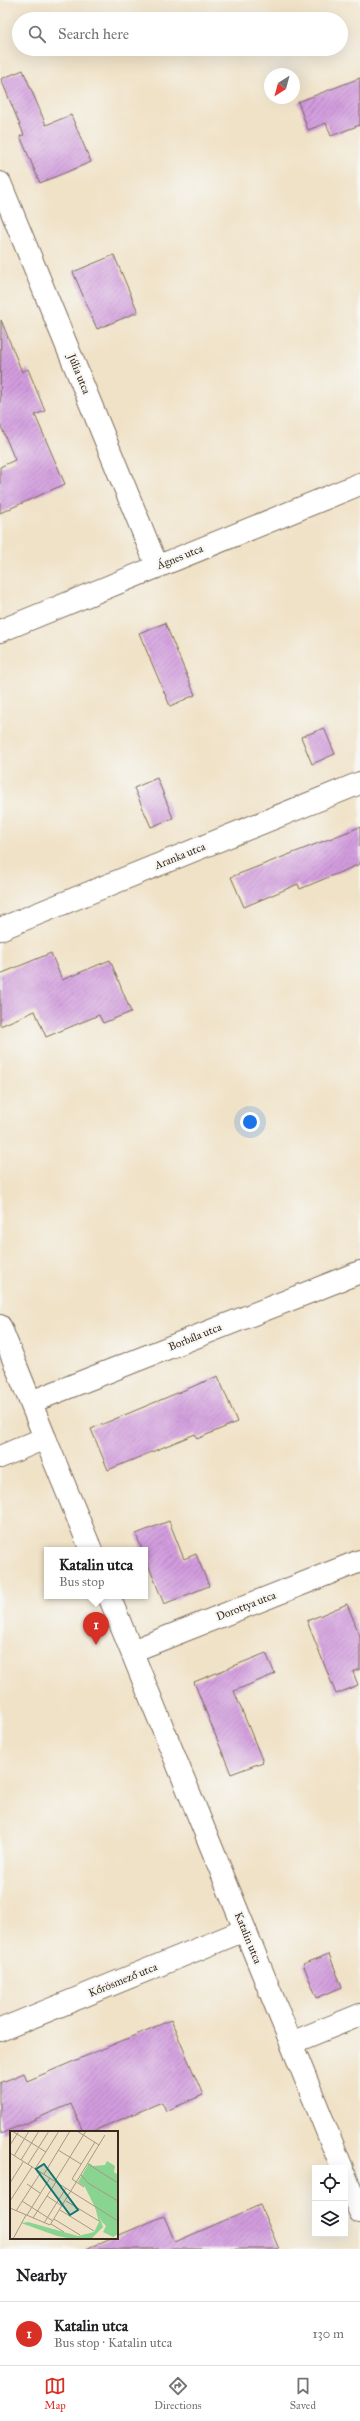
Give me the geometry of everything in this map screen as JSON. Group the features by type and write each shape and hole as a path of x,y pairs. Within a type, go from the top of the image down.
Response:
{"street":[{"name":"Júlia utca","path":"0,182 157,566"},
{"name":"Ágnes utca","path":"0,631 360,484"},
{"name":"Aranka utca","path":"0,929 360,783"},
{"name":"Borbála utca","path":"31,1402 360,1272"},
{"path":"0,1326 90,1547"},
{"path":"0,1457 45,1438"},
{"name":"Dorottya utca","path":"132,1651 360,1561"},
{"name":"Katalin utca","path":"110,1599 341,2165"},
{"name":"Kőrösmező utca","path":"0,2030 245,1930"},
{"path":"291,2043 360,2015"},
{"path":"348,2183 360,2212"}],"building":[{"path":"23,70 46,125 71,115 91,162 40,183 20,136 24,135 1,79"},
{"path":"360,78 360,125 331,136 326,123 308,130 299,104 300,101"},
{"path":"114,255 138,312 97,329 73,272"},
{"path":"1,320 22,372 28,369 45,411 35,415 65,484 0,513 0,467 15,460 0,424"},
{"path":"165,623 195,695 170,706 139,633"},
{"path":"324,728 335,754 312,764 301,737"},
{"path":"157,778 173,818 151,827 134,788"},
{"path":"360,827 360,864 300,889 298,884 244,907 231,877"},
{"path":"51,953 62,980 110,960 131,1012 103,1023 99,1015 46,1037 35,1011 0,1026 0,974"},
{"path":"218,1376 237,1422 197,1439 195,1434 108,1470 91,1429"},
{"path":"169,1521 184,1559 196,1554 209,1586 164,1604 148,1564 148,1547 141,1547 136,1534"},
{"path":"347,1604 360,1636 360,1669 353,1672 358,1685 336,1694 307,1621"},
{"path":"266,1653 275,1674 234,1691 263,1762 231,1774 194,1682"},
{"path":"329,1954 342,1987 317,1998 303,1964"},
{"path":"171,2020 203,2095 166,2111 162,2102 93,2131 83,2131 71,2104 0,2134 0,2083 24,2073 27,2081"},
{"path":"260,2205 279,2249 86,2249 109,2239 118,2239 118,2236 164,2216 175,2242"}],"place":[{"name":"Katalin utca","path":"96,1645"}]}
